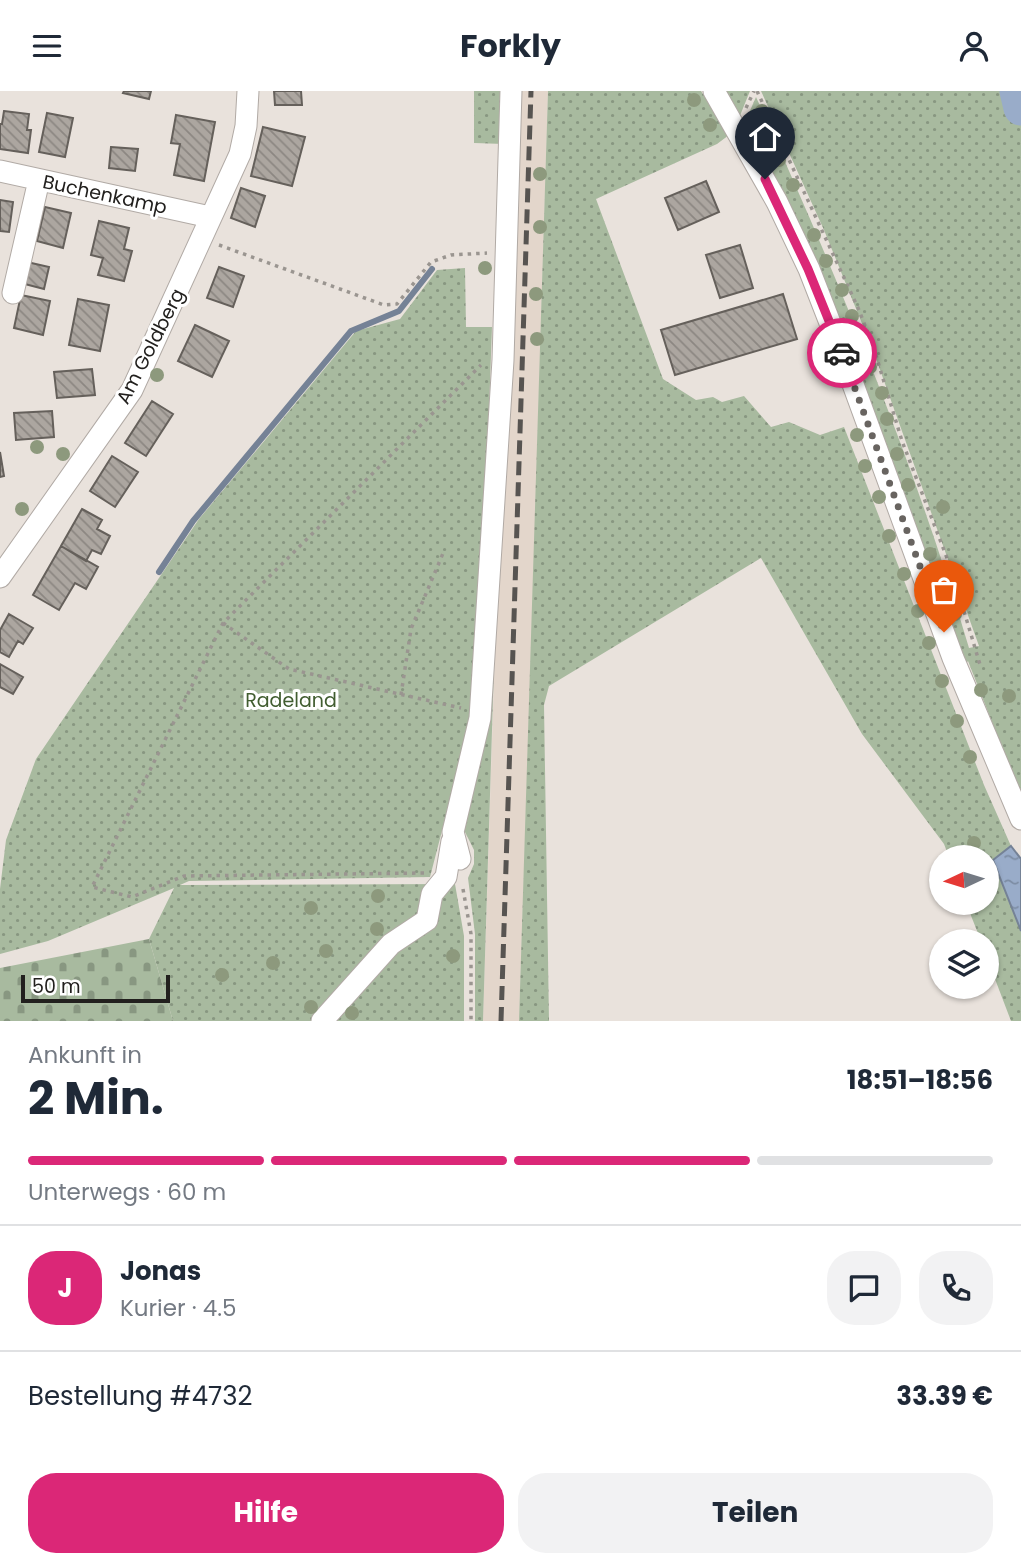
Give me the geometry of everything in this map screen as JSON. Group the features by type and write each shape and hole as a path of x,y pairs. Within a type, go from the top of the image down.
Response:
{"street":[{"name":"Am Goldberg","path":"0,577 132,390 240,154 246,126 248,91"},
{"path":"322,1021 391,944 427,920 432,894 454,864 453,832 480,717 503,360 511,91"},
{"path":"714,91 777,202 808,269 852,381 953,658 1021,819"},
{"name":"Buchenkamp","path":"0,171 210,218"},
{"path":"13,293 39,180"}],"path":[{"path":"757,91 859,310 902,441 952,571 984,675"},
{"path":"203,239 384,305 397,304 431,262 451,255 507,253"},
{"path":"471,1021 471,934 454,864 440,873 184,876 132,897 92,887 223,623 482,364 503,360"},
{"path":"401,695 411,629 444,551"},
{"path":"223,623 289,669 466,709"}],"shaded area":[{"path":"513,91 548,91 530,688 519,1021 483,1021"}],"green space":[{"path":"474,91 505,91 504,144 474,143"},
{"path":"548,91 701,91 729,135 717,144 596,199 663,379 696,400 713,397 722,402 744,396 771,427 789,422 820,435 844,427 984,785 1011,846 999,855 999,845 944,845 862,734 761,558 549,686 544,705 549,1021 519,1021"},
{"path":"722,91 750,91 739,118"},
{"path":"761,91 1021,91 1021,796 968,661 965,665 747,130 749,113 756,97 872,368 923,507 969,648 979,646 874,353 824,230"},
{"name":"Radeland","path":"465,268 466,327 492,327 488,438 470,723 430,877 189,881 180,885 455,884 464,936 464,1021 173,1021 149,939 174,888 48,941 0,954 0,889 6,840 36,759 199,519 356,331 400,319 437,270"},
{"path":"497,569 483,1021 475,1021 475,934 468,878 474,864 474,850 462,826"},
{"path":"999,875 1021,931 1021,1021 1011,1021 999,990 999,929 976,929 971,915 999,915"},
{"path":"149,939 173,1021 0,1021 0,968"}],"water":[{"path":"1011,846 1021,859 1021,931 999,875 999,855"}],"building":[{"path":"151,91 149,99 123,93"},
{"path":"274,91 301,91 302,105 275,105"},
{"path":"4,111 29,114 27,130 31,130 28,153 0,149 0,124"},
{"path":"47,113 73,118 65,157 39,152"},
{"path":"176,115 215,122 204,181 174,175 180,144 171,143"},
{"path":"263,127 305,137 292,186 251,176"},
{"path":"111,147 138,149 135,171 109,168"},
{"path":"706,181 719,212 678,230 665,198"},
{"path":"241,188 265,196 255,227 231,218"},
{"path":"0,200 13,202 9,232 0,231"},
{"path":"45,207 71,213 63,248 37,241"},
{"path":"99,221 129,228 124,249 132,251 124,281 98,275 103,258 91,255"},
{"path":"740,245 753,288 720,298 706,255"},
{"path":"27,262 49,267 44,289 21,283"},
{"path":"219,267 244,276 233,307 207,298"},
{"path":"783,294 797,339 675,375 661,330"},
{"path":"21,295 50,301 43,335 14,328"},
{"path":"78,299 109,305 100,351 69,345"},
{"path":"195,325 229,341 212,377 178,361"},
{"path":"92,369 95,395 57,398 54,372"},
{"path":"152,401 173,414 146,456 125,443"},
{"path":"52,411 54,437 16,440 14,413"},
{"path":"0,452 4,476 0,477"},
{"path":"112,456 138,472 115,507 90,491"},
{"path":"82,509 102,520 97,529 110,536 101,554 92,550 86,561 61,546"},
{"path":"61,546 98,567 86,589 75,583 59,610 33,595"},
{"path":"9,614 33,628 23,644 18,641 9,657 0,652 0,630"},
{"path":"0,664 23,677 13,694 0,687"}],"waterway":[{"path":"1017,91 1021,108"},
{"path":"159,572 193,521 351,331 399,311 432,269"}],"railway":[{"path":"501,1021 531,91"}],"way so far":[{"path":"842,353 944,632"}],"route":[{"path":"765,179 808,269 842,353"}]}
